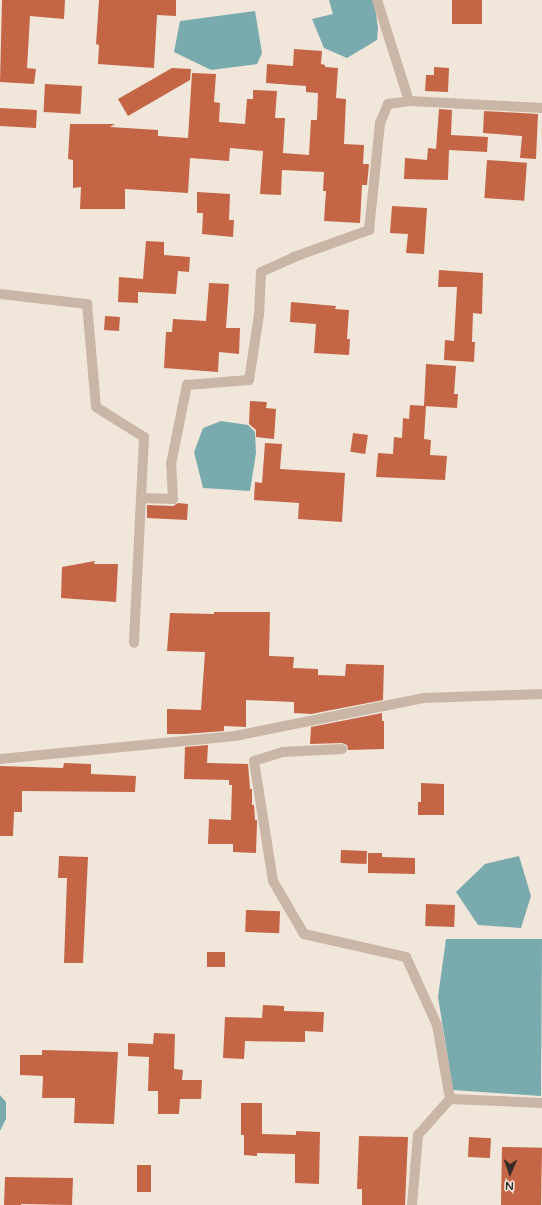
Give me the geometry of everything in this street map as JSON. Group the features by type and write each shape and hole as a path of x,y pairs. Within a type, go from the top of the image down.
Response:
{"street":[{"path":"377,0 409,102"},
{"path":"141,498 173,499 171,464 187,385 249,380 259,315 261,272 300,255 369,230 380,123 388,104 409,102 542,108"},
{"path":"0,294 87,304 96,407 144,437 134,642"},
{"path":"0,759 235,736 423,698 542,694"},
{"path":"342,749 283,752 254,761 273,881 304,934 406,957 437,1025 450,1099"},
{"path":"450,1099 542,1103"},
{"path":"412,1205 418,1135 450,1099"}],"water":[{"path":"329,0 374,0 378,28 377,40 347,58 324,48 312,19 333,14"},
{"path":"255,11 262,53 257,64 211,70 174,52 180,21"},
{"path":"221,421 248,425 255,432 256,453 250,491 203,488 194,452 203,428"},
{"path":"519,856 531,896 521,928 478,925 456,892 485,864"},
{"path":"446,939 542,939 541,1096 453,1090 438,997"},
{"path":"0,1095 6,1102 6,1119 0,1131"}],"building":[{"path":"2,0 65,0 64,19 30,16 27,68 36,69 34,84 0,82"},
{"path":"99,0 176,0 176,16 157,15 154,68 98,64 99,45 96,44"},
{"path":"452,0 482,0 482,24 452,24"},
{"path":"294,49 322,51 321,64 325,65 325,67 338,68 336,98 346,99 344,144 364,145 363,164 369,164 367,185 362,185 360,223 324,221 326,191 323,191 324,172 282,170 281,195 260,194 263,151 230,148 229,161 190,158 188,193 125,189 125,209 80,209 81,187 73,188 73,160 68,159 70,124 115,124 110,127 158,130 158,136 188,138 192,73 216,74 214,102 220,103 219,122 245,124 247,99 253,99 253,90 277,91 275,118 285,118 283,153 309,155 311,120 317,120 318,93 306,92 306,86 266,83 267,64 293,66"},
{"path":"434,67 449,68 448,92 425,91 426,75 434,75"},
{"path":"172,68 191,69 190,80 128,116 118,99"},
{"path":"45,84 82,86 80,114 44,112"},
{"path":"0,108 37,110 36,128 0,126"},
{"path":"439,109 452,110 451,135 488,137 487,152 449,150 448,180 404,179 405,158 427,160 428,148 436,149"},
{"path":"484,111 538,114 536,159 520,158 522,136 483,133"},
{"path":"487,160 527,163 524,201 484,198"},
{"path":"197,192 230,194 229,220 234,220 233,237 202,234 203,213 197,213"},
{"path":"392,206 427,208 424,254 406,253 408,234 390,233"},
{"path":"146,241 164,242 164,255 190,257 189,272 178,271 176,294 138,292 138,303 118,302 119,277 143,279"},
{"path":"439,270 483,273 482,314 473,313 472,342 475,342 474,362 444,360 445,340 454,341 457,287 438,287"},
{"path":"209,283 229,284 226,328 240,328 239,354 219,352 218,372 164,368 166,332 172,332 173,319 206,321"},
{"path":"291,302 336,306 335,309 349,310 347,339 350,339 349,355 314,353 316,324 290,322"},
{"path":"105,316 120,317 119,331 104,330"},
{"path":"426,364 456,366 454,394 458,394 457,408 424,406"},
{"path":"250,401 267,402 266,408 276,409 274,439 256,437 256,430 249,424"},
{"path":"410,405 426,406 424,439 431,440 430,455 447,456 445,480 376,477 378,453 393,454 394,437 402,438 403,418 409,419"},
{"path":"353,433 368,435 365,454 350,452"},
{"path":"265,443 282,444 280,469 345,473 342,522 298,519 299,503 254,500 255,482 262,483"},
{"path":"178,503 188,504 187,520 147,518 147,505 173,506"},
{"path":"95,561 94,564 118,564 116,602 61,598 62,567"},
{"path":"214,612 270,612 269,656 294,657 293,668 318,669 318,675 345,676 346,664 384,665 383,700 311,714 294,713 294,702 246,700 246,727 224,726 224,731 167,734 167,709 201,710 205,652 167,651 170,613 214,614"},
{"path":"382,713 382,721 384,721 384,749 348,750 347,745 342,743 310,744 311,727"},
{"path":"208,745 207,763 248,764 250,789 252,789 252,805 254,805 255,820 257,820 256,853 233,852 233,844 208,844 209,819 231,820 232,785 229,785 229,780 184,779 185,747"},
{"path":"64,763 91,764 91,774 136,776 135,792 22,791 22,812 14,812 13,836 0,836 0,766 63,768"},
{"path":"421,783 444,784 444,815 418,815 418,802 421,802"},
{"path":"341,850 367,851 367,864 341,863"},
{"path":"368,853 382,853 382,857 415,858 415,874 368,873"},
{"path":"59,856 88,857 83,963 64,963 67,878 58,878"},
{"path":"426,904 455,905 454,927 425,926"},
{"path":"246,910 280,911 279,933 245,932"},
{"path":"207,952 225,952 225,967 207,967"},
{"path":"263,1005 284,1006 284,1011 324,1012 323,1032 305,1031 305,1042 245,1041 244,1059 223,1058 225,1017 262,1018"},
{"path":"154,1033 175,1034 174,1069 183,1070 182,1080 202,1080 201,1099 180,1099 179,1114 158,1114 158,1091 148,1091 149,1057 128,1056 128,1043 153,1044"},
{"path":"42,1050 118,1052 114,1124 74,1123 75,1098 42,1098 43,1076 20,1075 20,1055 42,1055"},
{"path":"241,1103 262,1103 262,1134 296,1135 296,1131 320,1132 319,1184 295,1183 295,1154 257,1153 257,1156 244,1155 244,1135 241,1135"},
{"path":"359,1136 408,1137 405,1205 362,1205 362,1189 357,1189"},
{"path":"469,1137 491,1138 490,1158 468,1157"},
{"path":"502,1147 542,1148 541,1205 501,1205"},
{"path":"137,1165 151,1165 151,1192 137,1192"},
{"path":"5,1177 73,1178 72,1205 4,1205"}]}
